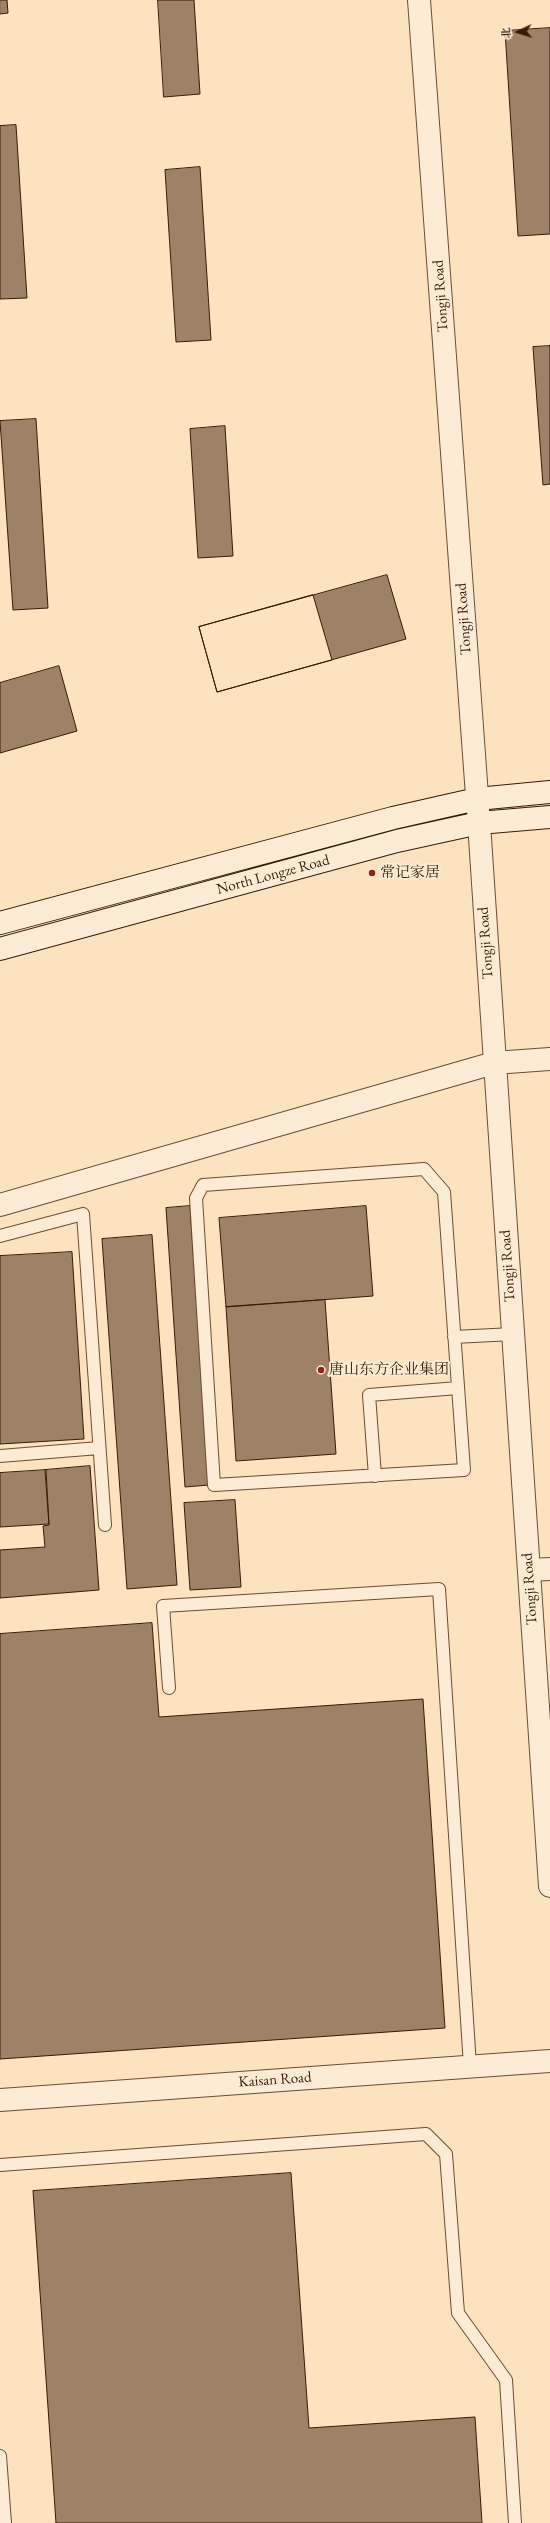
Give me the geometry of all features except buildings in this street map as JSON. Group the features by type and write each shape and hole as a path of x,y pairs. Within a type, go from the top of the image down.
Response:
{"street":[{"name":"Tongji Road","path":"419,0 479,823 513,1334 540,1569 550,1886"},
{"name":"North Longze Road","path":"0,923 386,820 477,799 550,792"},
{"name":"North Longze Road","path":"0,949 397,841 479,823 550,817"},
{"path":"0,1205 494,1063 550,1059"},
{"name":"Kaisan Road","path":"0,2100 550,2061"}],"lane":[{"path":"424,1169 444,1192 458,1388 464,1470 214,1484 196,1198 203,1185 424,1169"},
{"path":"0,1236 83,1214 105,1525"},
{"path":"454,1337 513,1334"},
{"path":"375,1476 369,1395 458,1388"},
{"path":"0,1456 99,1448"},
{"path":"169,1688 163,1606 439,1589 470,2066"},
{"path":"0,2165 426,2134 446,2154 458,2313 506,2380 515,2523"},
{"path":"0,2456 4,2523"}],"place":[{"name":"常记家居","path":"372,873"},
{"name":"唐山东方企业集团","path":"321,1370"}]}
